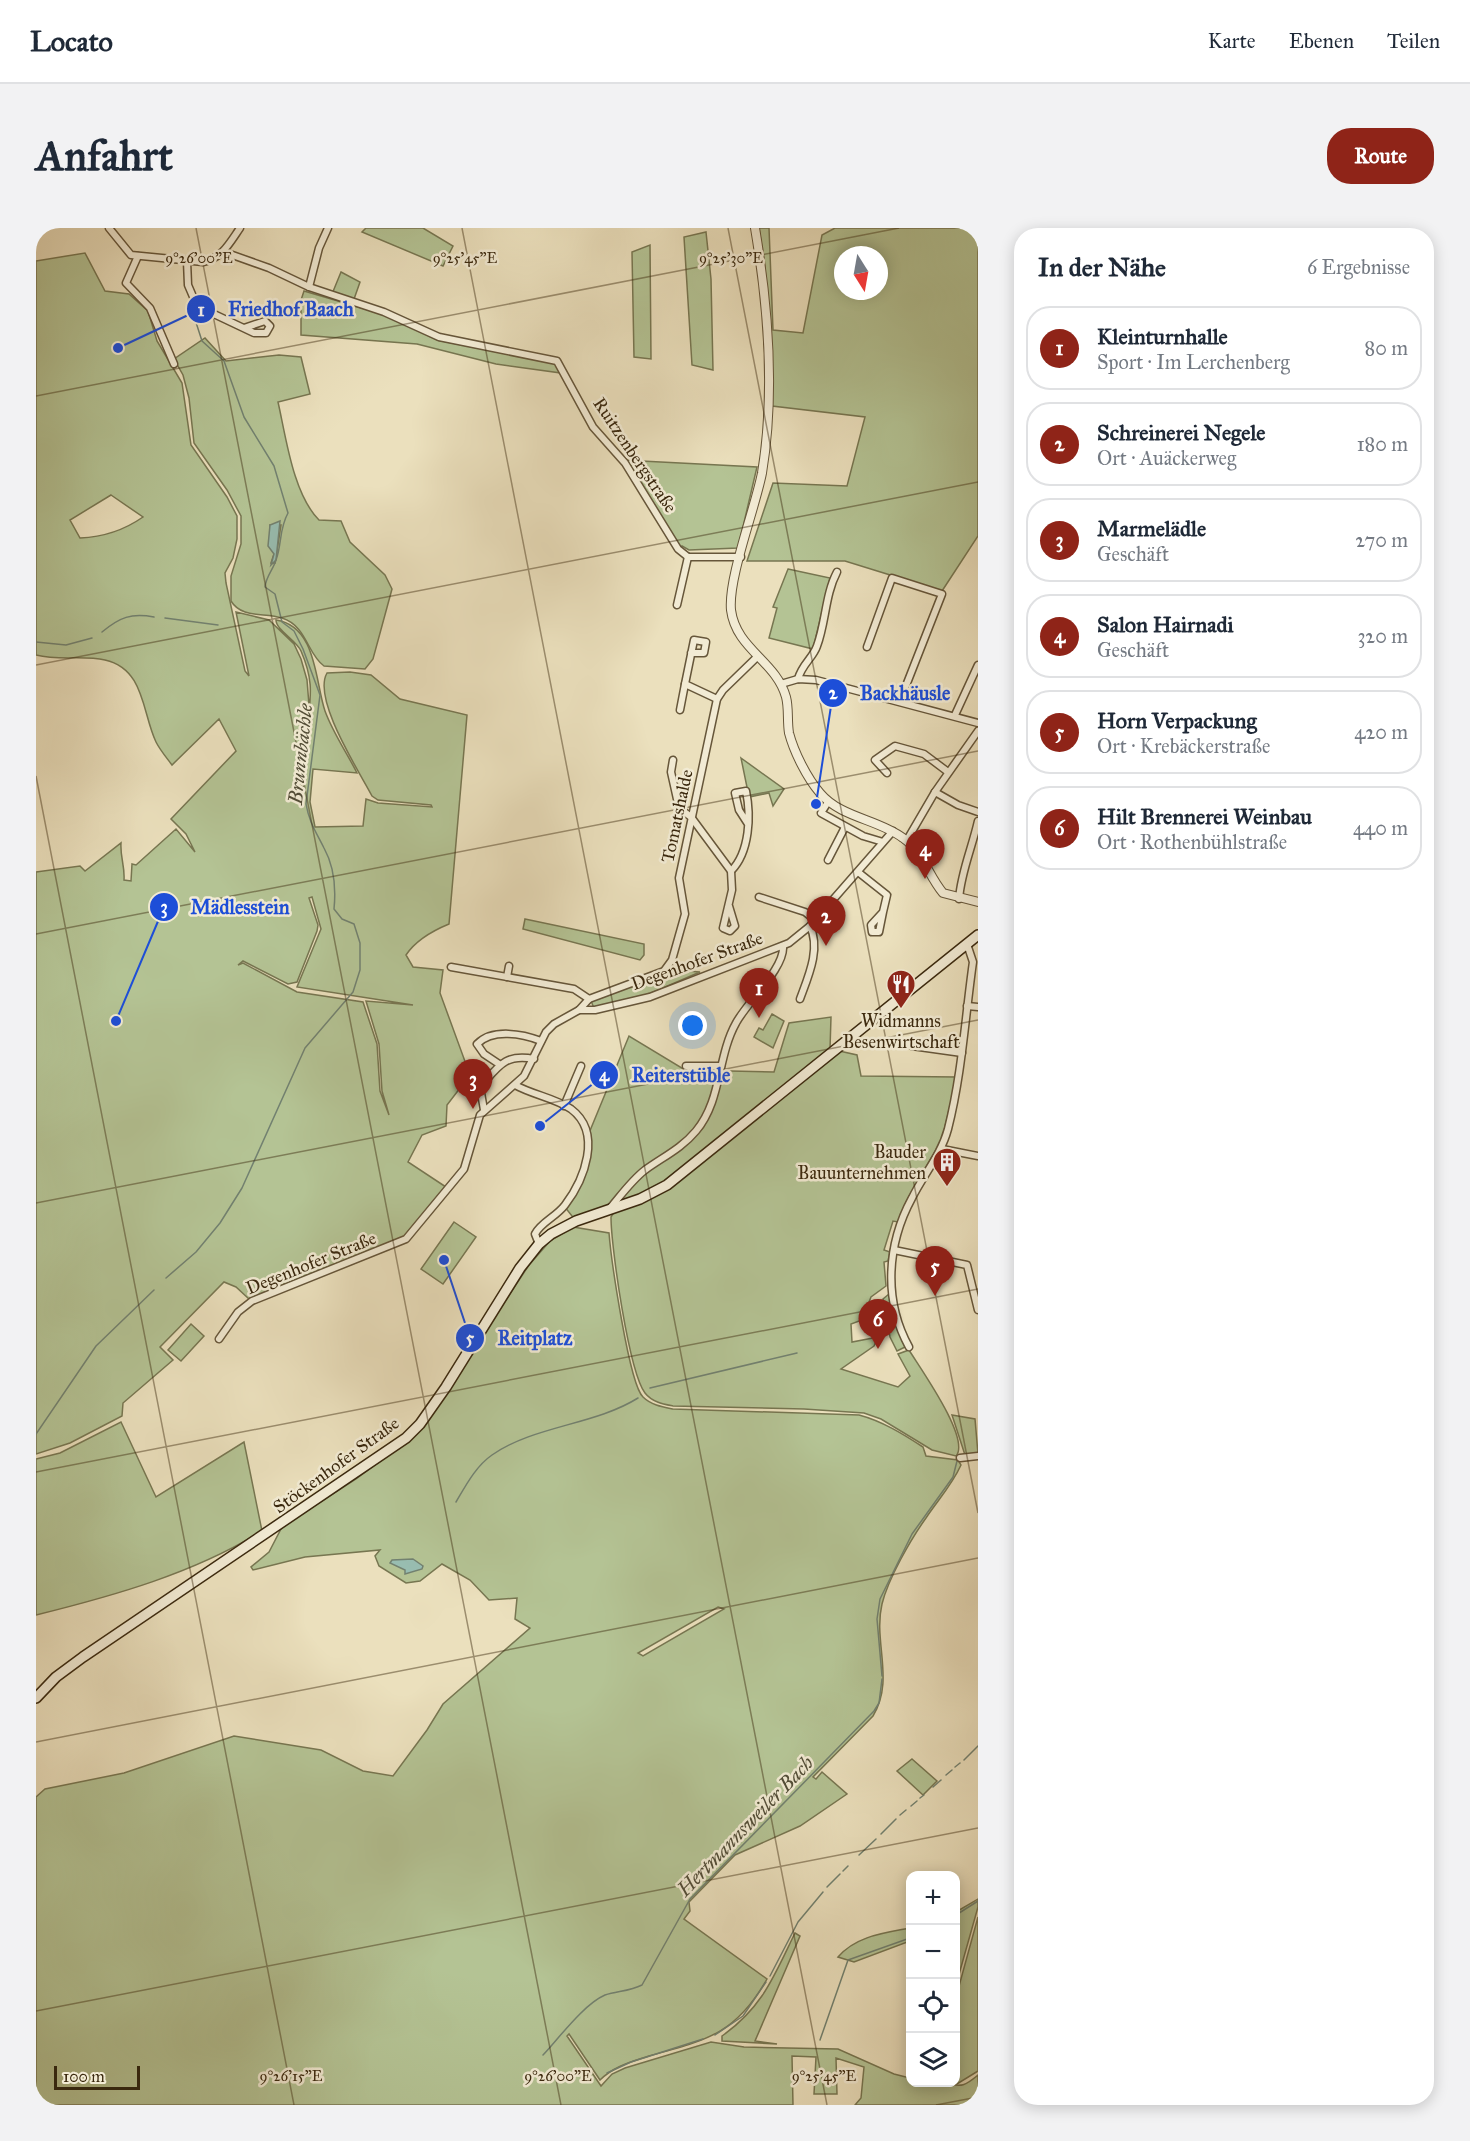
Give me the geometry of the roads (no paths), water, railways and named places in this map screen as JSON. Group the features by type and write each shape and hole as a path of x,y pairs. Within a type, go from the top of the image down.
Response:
{"main road":[{"name":"Stöckenhofer Straße","path":"36,1698 56,1677 83,1657 406,1438 420,1424 446,1388 520,1268 539,1244 551,1234 576,1221 640,1199 667,1185 978,935"}],"street":[{"path":"109,228 127,252 138,256 187,261 214,260 224,252 240,228"},
{"path":"309,287 319,248 328,228"},
{"path":"755,228 765,301 768,408 759,489 731,605 733,621 740,638 781,684 793,743 814,784 828,802 907,840 919,852 943,893 959,899 978,902"},
{"name":"Ruitzenbergstraße","path":"224,252 269,268 309,287 384,312 439,337 557,361 593,427 625,463 678,549 688,557"},
{"path":"138,256 126,283 150,308 174,364"},
{"path":"187,261 186,276 193,301 204,311 244,328"},
{"path":"677,605 688,557 741,557"},
{"path":"798,679 804,663 817,648 831,583 837,572"},
{"path":"867,647 892,578 942,594 900,701"},
{"path":"680,710 691,653"},
{"name":"Tomatshalde","path":"579,1010 589,999 664,971 672,960 685,914 679,878 717,699 723,690 757,657"},
{"path":"955,715 978,665"},
{"path":"781,684 798,679 816,680 955,715 978,723"},
{"path":"685,684 717,699"},
{"path":"907,840 935,792 978,730"},
{"path":"887,773 875,760 895,746 924,754 948,772"},
{"path":"672,760 671,772 679,808 691,817 731,872 733,882 729,906"},
{"path":"731,872 742,855 748,824 750,812 746,791 735,793 739,810 748,824"},
{"path":"935,792 958,805 978,812"},
{"path":"828,802 821,813 845,827 883,842"},
{"path":"959,899 961,876 978,821"},
{"path":"828,860 845,827"},
{"name":"Degenhofer Straße","path":"219,1339 238,1312 252,1301 406,1239 464,1168 478,1120 484,1110 515,1085 534,1059 541,1041 554,1024 579,1010 595,1010 650,997 783,946 812,923 892,831"},
{"path":"858,872 887,895 883,912"},
{"path":"759,897 805,912 812,923 813,959 800,999"},
{"path":"909,1347 894,1304 890,1270 894,1250 911,1199 942,1149 957,1093 973,962 967,944"},
{"path":"609,1210 628,1185 681,1146 696,1131 710,1108 734,1025 780,963 783,946"},
{"path":"507,977 509,966"},
{"path":"451,967 574,989 589,999"},
{"path":"967,1006 978,1007"},
{"path":"499,1064 481,1051 477,1044 482,1038 523,1034 541,1041"},
{"path":"912,1046 962,1053"},
{"path":"484,1110 480,1087 499,1064 517,1057 534,1059"},
{"path":"564,1106 581,1066"},
{"path":"686,1066 721,1066"},
{"path":"515,1085 564,1106 582,1122 587,1138 587,1158 574,1193 558,1213 537,1229 535,1234 539,1244"},
{"path":"942,1149 978,1156"},
{"path":"894,1250 967,1264 978,1310"},
{"path":"960,1458 978,1456"}],"water":[{"path":"280,521 276,560 271,565 274,554 268,546 270,525"},
{"path":"413,1559 423,1566 422,1569 405,1574 405,1570 390,1563 392,1560"}],"waterway":[{"name":"Brunnbächle","path":"166,1278 196,1252 220,1223 242,1188 305,1048 353,992 360,970 360,943 354,924 342,919 334,909 335,894 330,862 311,822 306,804 320,695 294,631 282,622 275,594 265,587 275,564 283,525 288,513 274,466 244,417 224,361 202,341 192,310"},
{"path":"102,632 126,617 154,617"},
{"path":"165,618 218,625"},
{"path":"36,642 66,645 92,638"},
{"name":"Brunnbächle","path":"36,1434 96,1346 154,1290"},
{"path":"650,1388 797,1353"},
{"path":"456,1502 481,1465 508,1445 545,1431 603,1414 638,1398"},
{"name":"Hertmannsweiler Bach","path":"882,1676 877,1619 880,1599 912,1534 953,1477 957,1461"},
{"name":"Hertmannsweiler Bach","path":"543,2055 580,2013 597,1999 642,1985 690,1899 874,1711 879,1703 882,1679"},
{"path":"964,1760 978,1746"},
{"path":"955,1767 960,1763"},
{"path":"946,1775 952,1770"},
{"path":"933,1787 941,1780"},
{"path":"920,1798 924,1795"},
{"path":"911,1806 917,1801"},
{"path":"900,1815 906,1810"},
{"path":"881,1834 896,1819"},
{"path":"859,1855 876,1839"},
{"path":"843,1871 848,1866"},
{"path":"827,1887 840,1874"},
{"path":"770,1976 798,1922 823,1892"},
{"path":"960,1912 978,1901"},
{"path":"820,2040 848,1960 906,1939"},
{"path":"715,2035 743,2016 766,1982"},
{"path":"607,2073 631,2062 703,2039"}],"place":[{"name":"Friedhof Baach","path":"118,348"},
{"name":"Backhäusle","path":"816,804"},
{"name":"Salon Hairnadi","path":"925,879"},
{"name":"Schreinerei Negele","path":"826,946"},
{"name":"Widmanns Besenwirtschaft","path":"901,1010"},
{"name":"Kleinturnhalle","path":"759,1018"},
{"name":"Mädlesstein","path":"116,1021"},
{"name":"Marmelädle","path":"473,1109"},
{"name":"Reiterstüble","path":"540,1126"},
{"name":"Bauder Bauunternehmen","path":"947,1188"},
{"name":"Reitplatz","path":"444,1260"},
{"name":"Horn Verpackung","path":"935,1296"},
{"name":"Hilt Brennerei Weinbau","path":"878,1349"}]}
